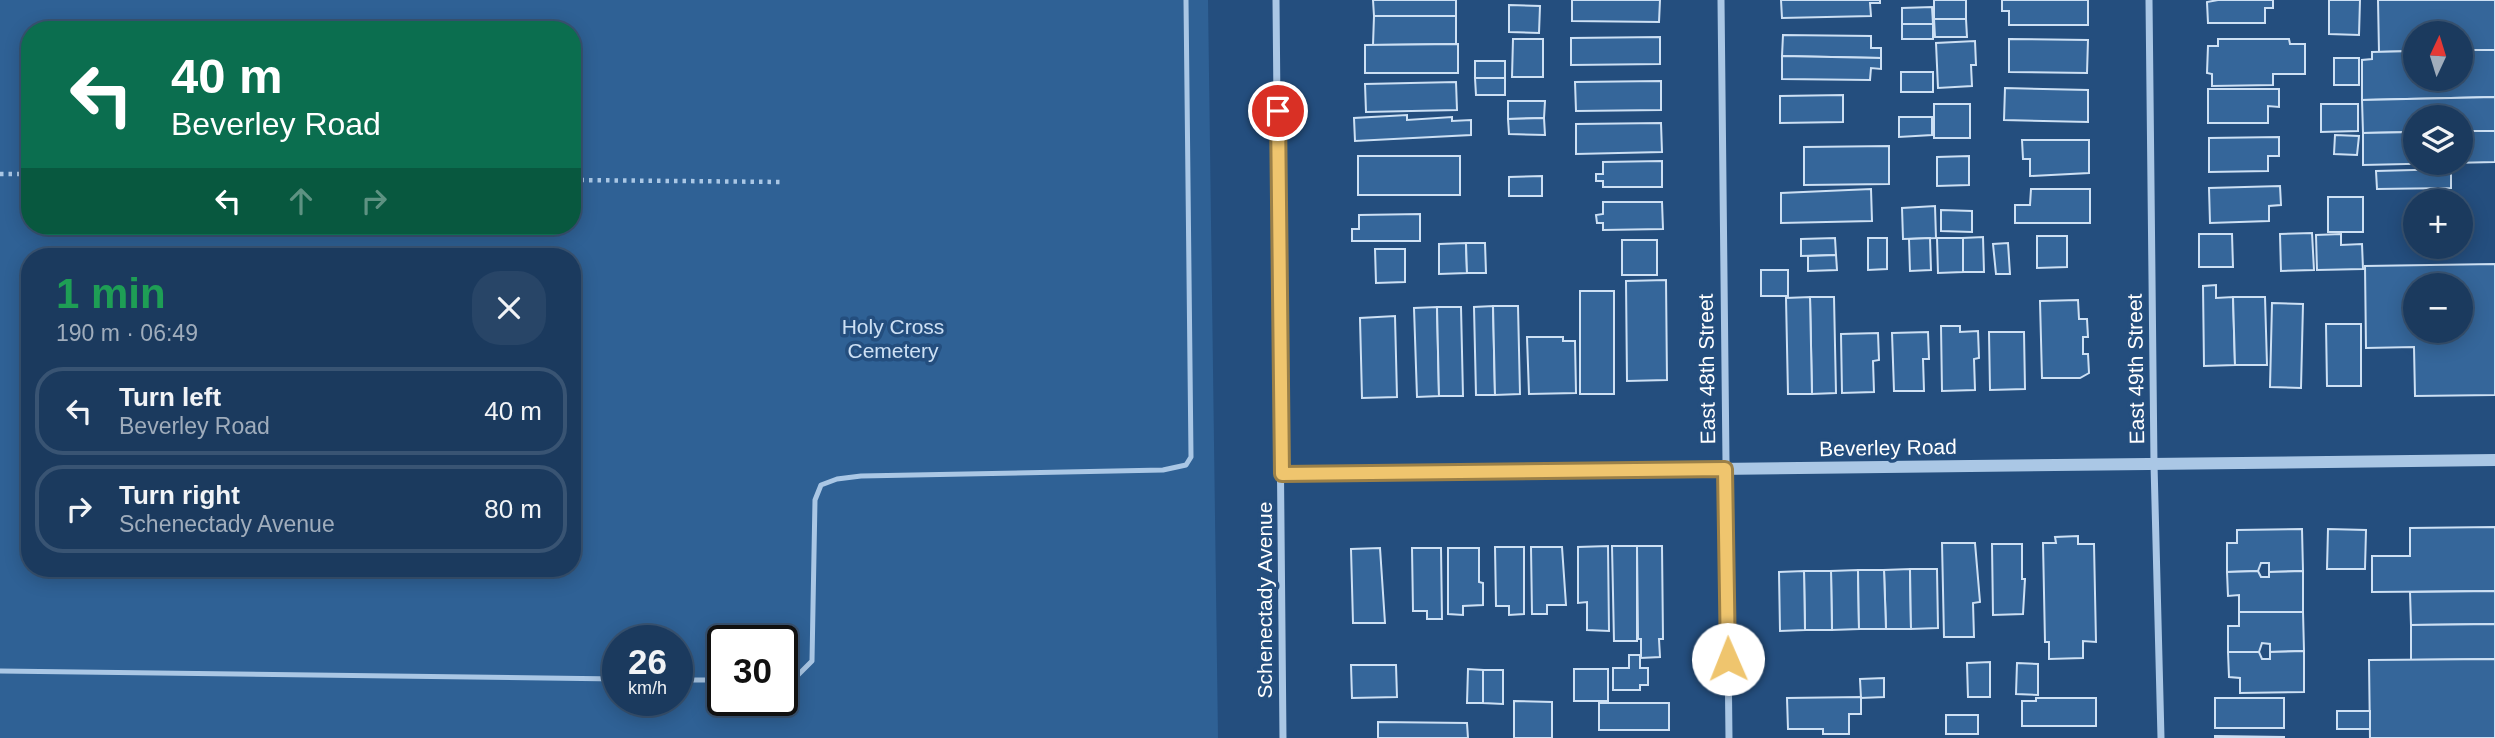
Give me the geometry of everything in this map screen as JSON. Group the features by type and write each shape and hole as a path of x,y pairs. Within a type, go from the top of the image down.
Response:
{"street":[{"name":"Schenectady Avenue","path":"1276,0 1283,738"},
{"name":"East 48th Street","path":"1721,0 1728,738"},
{"name":"East 49th Street","path":"2149,0 2154,464 2161,738"},
{"name":"Beverley Road","path":"1282,474 2495,460"}],"lane":[{"path":"798,675 811,661 814,500 821,485 836,479 862,476 1163,470 1186,465 1191,457 1186,0"},
{"path":"0,671 602,679"}],"path":[{"path":"0,174 21,174"},
{"path":"581,180 784,182"}],"green space":[{"name":"Holy Cross Cemetery","path":"0,0 1208,0 1218,738 0,738"}],"building":[{"path":"1373,0 1456,0 1456,16 1374,16"},
{"path":"1572,0 1660,0 1659,22 1572,21"},
{"path":"1781,0 1880,0 1880,3 1870,3 1871,16 1782,18"},
{"path":"1934,0 1966,0 1966,19 1934,19"},
{"path":"2002,0 2088,0 2088,25 2009,25 2009,11 2002,11"},
{"path":"2273,0 2273,8 2265,8 2265,23 2208,23 2207,2"},
{"path":"2329,0 2360,0 2359,35 2329,34"},
{"path":"2378,0 2495,0 2495,50 2473,50 2473,21 2403,21 2403,51 2379,52"},
{"path":"1509,5 1540,6 1539,33 1509,32"},
{"path":"1932,7 1933,24 1902,24 1902,8"},
{"path":"1374,16 1456,16 1456,44 1373,45"},
{"path":"1934,19 1966,19 1967,37 1935,37"},
{"path":"1902,24 1933,24 1933,39 1902,39"},
{"path":"1783,35 1871,36 1871,48 1881,48 1881,58 1782,56"},
{"path":"1660,37 1660,64 1571,65 1571,38"},
{"path":"1513,39 1543,39 1543,77 1512,77"},
{"path":"2009,39 2088,40 2087,73 2009,72"},
{"path":"2218,39 2289,39 2290,44 2305,44 2305,74 2273,74 2273,85 2212,86 2212,74 2207,73 2208,46 2218,46"},
{"path":"1975,41 1976,65 1971,65 1972,86 1938,88 1936,43"},
{"path":"1458,44 1458,73 1365,73 1365,45"},
{"path":"2473,50 2495,50 2495,97 2362,100 2362,60 2372,59 2372,52 2403,51 2403,91 2473,91"},
{"path":"1782,56 1881,58 1881,69 1871,68 1870,80 1782,79"},
{"path":"2334,58 2359,58 2359,85 2334,85"},
{"path":"1475,61 1505,61 1505,78 1475,78"},
{"path":"1901,72 1933,72 1933,92 1901,92"},
{"path":"1475,78 1505,78 1505,95 1476,95"},
{"path":"1661,81 1661,110 1576,111 1575,82"},
{"path":"1456,82 1457,110 1366,112 1365,84"},
{"path":"2005,88 2088,90 2088,122 2004,120"},
{"path":"2208,89 2279,89 2279,107 2268,106 2268,123 2208,123"},
{"path":"1843,95 1843,122 1780,123 1780,96"},
{"path":"2495,97 2495,131 2473,131 2473,105 2403,105 2403,132 2363,133 2362,100"},
{"path":"1508,101 1545,101 1544,118 1508,119"},
{"path":"1934,104 1970,104 1970,138 1934,138"},
{"path":"2321,104 2358,104 2358,131 2321,132"},
{"path":"1407,115 1407,120 1452,117 1452,121 1471,120 1471,135 1355,141 1354,118"},
{"path":"1899,117 1932,117 1932,135 1899,137"},
{"path":"1544,118 1545,135 1509,134 1508,119"},
{"path":"1661,123 1662,152 1576,154 1576,124"},
{"path":"2473,131 2495,131 2495,162 2473,163"},
{"path":"2403,132 2403,164 2363,165 2363,133"},
{"path":"2335,135 2359,136 2357,155 2334,154"},
{"path":"2279,137 2279,156 2268,156 2268,171 2209,172 2209,138"},
{"path":"2022,140 2089,140 2089,173 2030,176 2030,159 2023,159"},
{"path":"1889,146 1889,184 1804,185 1804,147"},
{"path":"1358,156 1460,156 1460,195 1358,195"},
{"path":"1969,156 1969,185 1937,186 1937,157"},
{"path":"1662,161 1662,187 1603,187 1603,181 1596,181 1596,174 1603,174 1603,162"},
{"path":"2403,170 2403,175 2451,175 2451,188 2377,189 2376,171"},
{"path":"1542,176 1542,196 1509,196 1509,177"},
{"path":"2280,186 2281,205 2269,206 2269,221 2210,223 2209,188"},
{"path":"1871,189 1872,221 1781,223 1781,193"},
{"path":"2031,189 2090,189 2090,223 2015,223 2015,205 2030,205"},
{"path":"2328,197 2363,197 2363,232 2328,232"},
{"path":"1603,202 1662,202 1663,229 1603,230 1603,223 1597,223 1596,215 1603,214"},
{"path":"1935,206 1936,238 1903,239 1902,208"},
{"path":"1941,210 1972,211 1972,232 1941,231"},
{"path":"1420,214 1420,241 1352,241 1352,229 1359,229 1359,215"},
{"path":"2312,233 2314,270 2281,271 2280,234"},
{"path":"2199,234 2232,234 2233,267 2199,267"},
{"path":"2341,234 2341,245 2362,244 2363,269 2317,270 2316,235"},
{"path":"2037,236 2067,236 2067,267 2037,268"},
{"path":"1983,237 1984,272 1963,272 1963,238"},
{"path":"1835,238 1836,255 1801,256 1801,239"},
{"path":"1868,238 1887,238 1887,269 1868,270"},
{"path":"1930,238 1931,270 1910,271 1909,239"},
{"path":"1937,238 1963,238 1963,272 1938,273"},
{"path":"1622,240 1657,240 1657,275 1622,275"},
{"path":"1466,243 1467,273 1439,274 1439,244"},
{"path":"1466,243 1485,243 1486,273 1467,273"},
{"path":"2008,243 2010,274 1996,274 1993,244"},
{"path":"1375,249 1405,249 1405,282 1376,283"},
{"path":"1836,255 1837,270 1808,271 1808,256"},
{"path":"2495,264 2495,395 2415,396 2414,347 2366,348 2365,266"},
{"path":"1761,270 1788,270 1788,296 1761,296"},
{"path":"1666,280 1667,380 1627,381 1626,281"},
{"path":"2216,285 2216,298 2233,297 2235,365 2204,366 2203,286"},
{"path":"1580,291 1614,291 1614,394 1580,394"},
{"path":"1810,297 1834,297 1836,393 1812,394"},
{"path":"1810,297 1812,394 1788,394 1786,298"},
{"path":"2233,297 2265,297 2267,365 2235,365"},
{"path":"2078,300 2079,319 2087,319 2088,337 2083,337 2083,354 2088,354 2089,373 2080,378 2042,378 2040,301"},
{"path":"2272,303 2303,304 2301,388 2270,387"},
{"path":"1493,306 1495,395 1476,395 1474,307"},
{"path":"1493,306 1518,306 1520,394 1495,395"},
{"path":"1437,307 1439,396 1417,397 1414,308"},
{"path":"1437,307 1461,307 1463,396 1439,396"},
{"path":"1395,316 1397,397 1362,398 1360,318"},
{"path":"2326,324 2361,324 2361,386 2327,386"},
{"path":"1941,326 1960,326 1960,332 1978,331 1979,358 1974,359 1975,390 1942,391"},
{"path":"1928,332 1929,359 1923,359 1924,391 1894,391 1892,333"},
{"path":"1989,332 2024,332 2025,389 1990,390"},
{"path":"1878,333 1879,360 1873,361 1874,392 1842,393 1841,334"},
{"path":"1527,337 1563,337 1563,341 1575,341 1576,393 1529,394"},
{"path":"2495,527 2495,591 2372,592 2372,556 2410,556 2410,528"},
{"path":"2302,529 2303,571 2269,572 2269,563 2261,563 2258,571 2227,572 2227,543 2237,543 2237,530"},
{"path":"2328,529 2366,530 2365,569 2327,569"},
{"path":"2078,536 2078,544 2094,544 2096,642 2083,641 2083,658 2049,659 2049,642 2045,642 2043,543 2056,543 2055,537"},
{"path":"1942,543 1975,543 1980,602 1973,603 1974,637 1944,637"},
{"path":"1992,544 2022,544 2022,579 2025,579 2023,614 1993,615"},
{"path":"1608,546 1609,631 1587,630 1587,602 1578,603 1578,547"},
{"path":"1612,546 1637,546 1637,641 1614,641"},
{"path":"1637,546 1662,546 1663,639 1659,639 1660,657 1641,658 1641,639 1638,639"},
{"path":"1495,547 1524,547 1524,614 1509,615 1509,606 1496,606"},
{"path":"1531,547 1562,547 1566,605 1547,605 1547,614 1532,614"},
{"path":"1380,548 1385,623 1353,623 1351,549"},
{"path":"1412,548 1441,548 1442,619 1427,619 1427,611 1413,611"},
{"path":"1448,548 1479,548 1479,582 1483,583 1483,605 1463,606 1463,615 1448,614"},
{"path":"1910,569 1911,629 1886,629 1884,570"},
{"path":"1910,569 1937,569 1938,628 1911,629"},
{"path":"1858,570 1859,629 1832,630 1831,571"},
{"path":"1858,570 1884,570 1886,629 1859,629"},
{"path":"1804,571 1831,571 1832,630 1805,630"},
{"path":"1804,571 1805,630 1780,631 1779,572"},
{"path":"2258,571 2261,577 2269,577 2269,572 2303,571 2303,612 2239,612 2239,595 2228,596 2227,572"},
{"path":"2495,591 2495,624 2411,625 2410,592"},
{"path":"2239,612 2303,612 2304,651 2270,652 2270,644 2262,643 2259,652 2228,652 2228,626 2239,626"},
{"path":"2495,624 2495,659 2411,660 2411,625"},
{"path":"2304,651 2304,692 2240,693 2240,678 2229,677 2228,652 2259,652 2262,659 2270,659 2270,652"},
{"path":"1629,655 1640,655 1640,668 1648,668 1648,685 1640,685 1640,690 1613,690 1613,668 1629,668"},
{"path":"2495,659 2495,738 2370,738 2369,660"},
{"path":"1990,662 1990,697 1968,697 1967,663"},
{"path":"2017,663 2038,664 2038,695 2016,694"},
{"path":"1351,665 1396,665 1397,697 1352,698"},
{"path":"1468,669 1483,670 1483,703 1467,703"},
{"path":"1574,669 1608,669 1608,701 1574,701"},
{"path":"1483,670 1503,670 1503,704 1483,703"},
{"path":"1884,678 1884,697 1861,698 1860,679"},
{"path":"1861,697 1861,714 1849,714 1849,734 1823,734 1823,729 1788,729 1787,698"},
{"path":"2036,698 2096,698 2096,726 2022,726 2022,701 2036,701"},
{"path":"2215,698 2284,698 2284,728 2215,728"},
{"path":"1514,701 1552,702 1552,738 1514,738"},
{"path":"1599,703 1669,703 1669,730 1599,730"},
{"path":"2337,711 2370,711 2370,729 2337,729"},
{"path":"1946,715 1978,715 1978,734 1946,734"},
{"path":"1378,722 1467,723 1468,738 1378,738"},
{"path":"2284,737 2284,738 2215,738"}],"route":[{"path":"1278,111 1282,474 1725,469 1728,659"}]}
